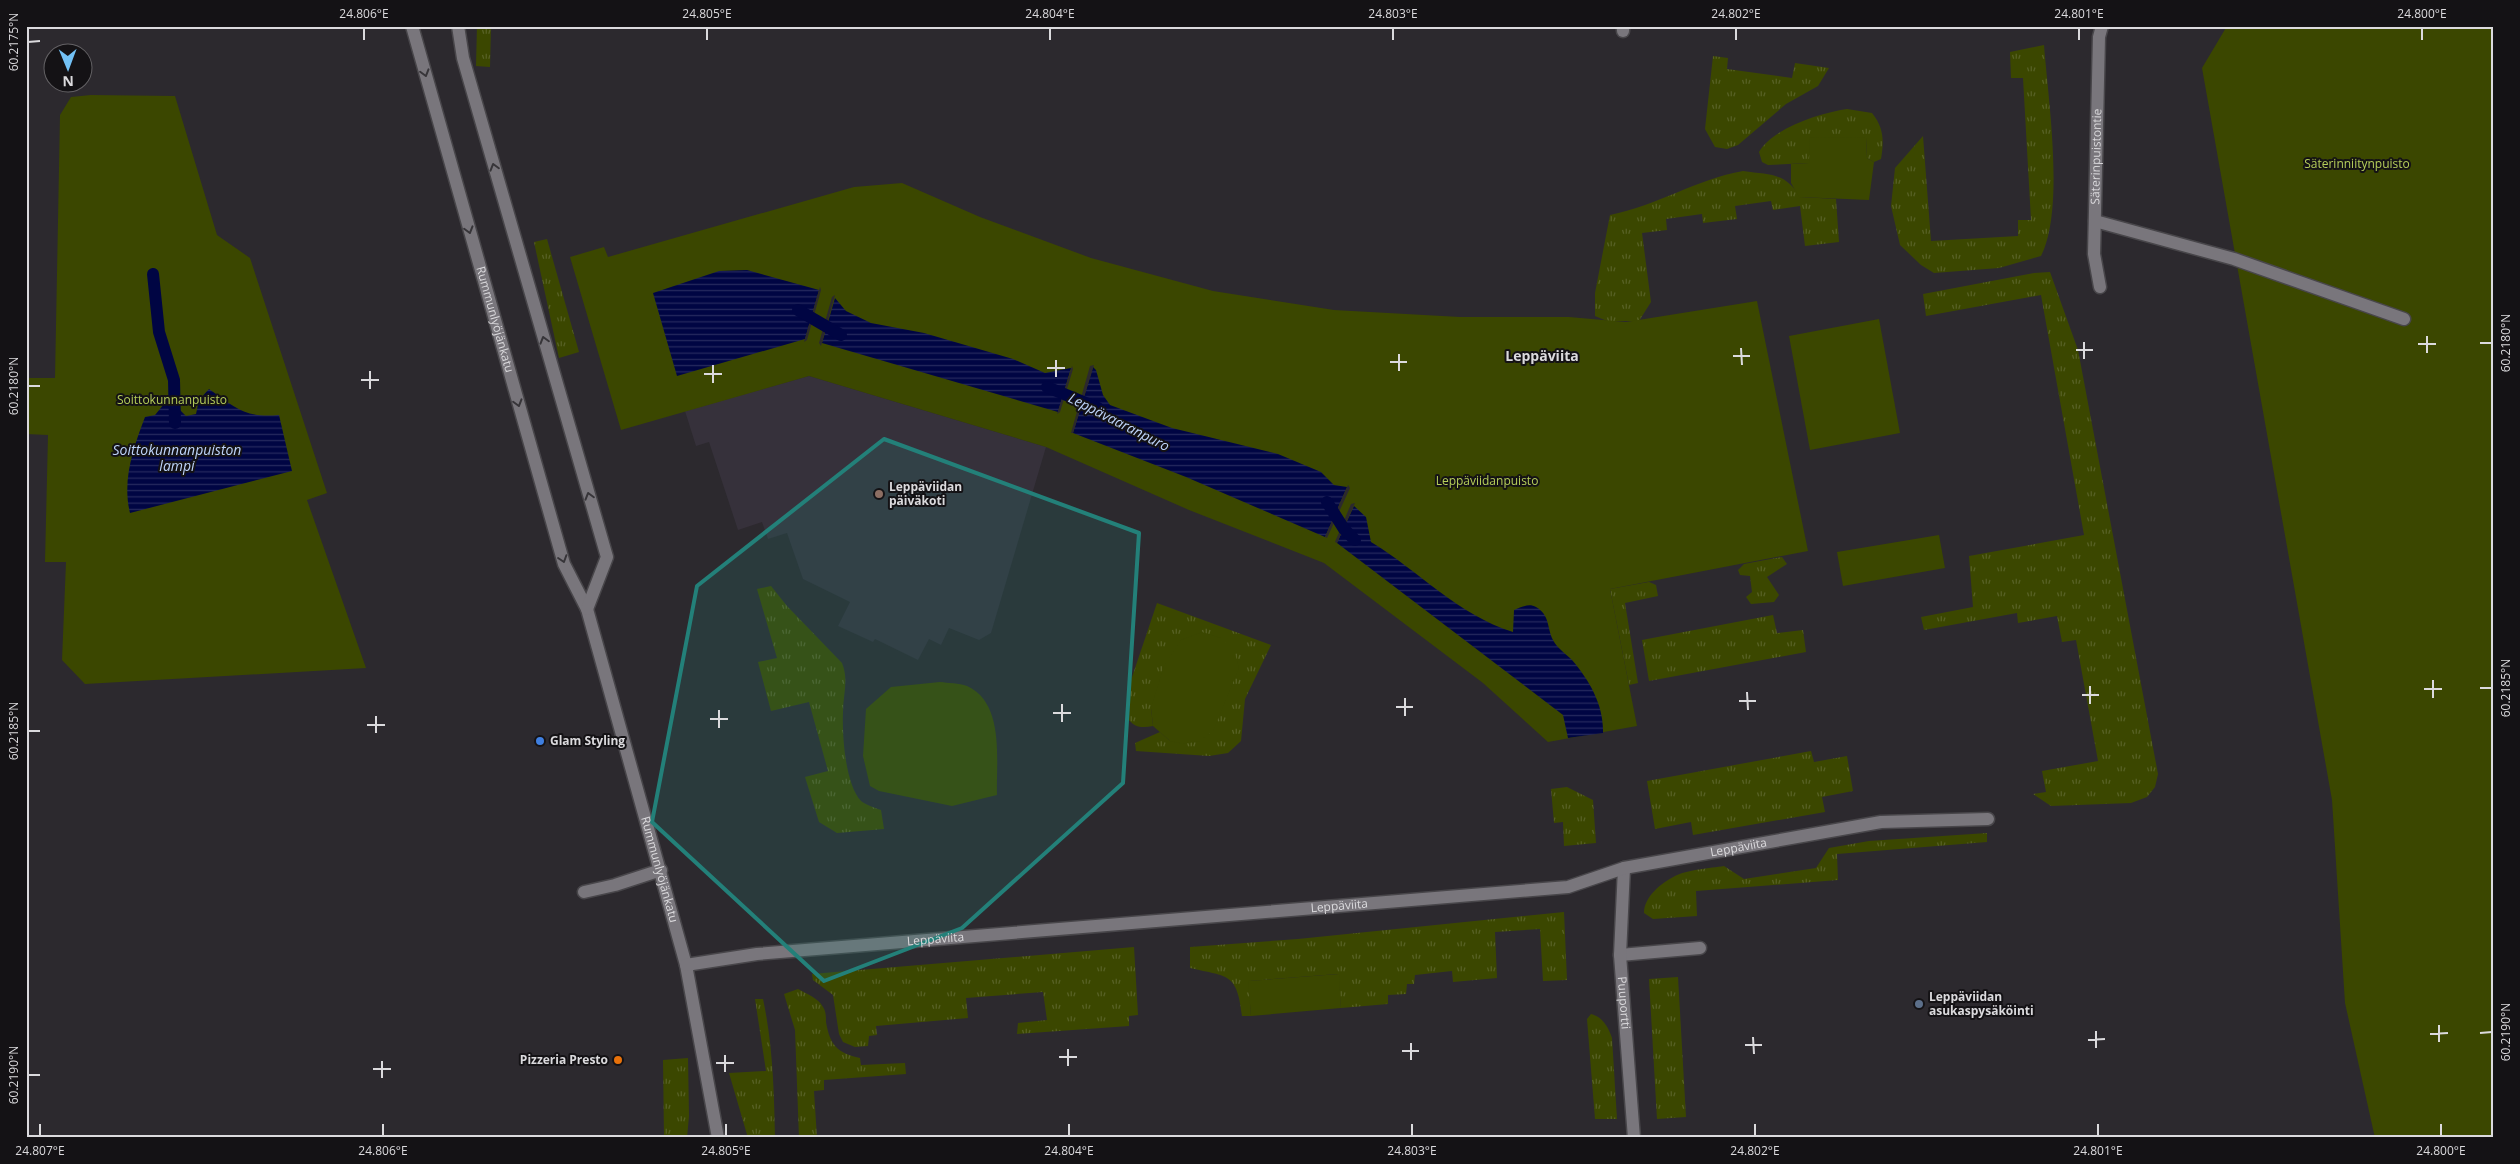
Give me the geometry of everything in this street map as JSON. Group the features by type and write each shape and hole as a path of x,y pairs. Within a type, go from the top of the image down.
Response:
{"street":[{"name":"Rummunlyöjänkatu","path":"412,26 564,564 587,609 661,870 686,965 716,1136"},
{"path":"458,26 466,68 607,557 587,609"},
{"name":"Säterinpuistontie","path":"2100,287 2094,254 2099,37 2102,26"},
{"path":"2095,221 2234,260 2404,318"},
{"name":"Leppäviita","path":"686,965 757,954 1568,887 1624,868 1881,822 1988,819"},
{"name":"Puuportti","path":"1624,868 1620,955 1634,1138"},
{"path":"584,892 615,885 661,870"},
{"path":"1620,955 1700,948"}],"highlighted area":[{"path":"884,439 1139,533 1123,783 962,928 824,981 652,822 697,586"}],"shaded area":[{"name":"Leppäviidan päiväkoti","path":"809,376 1046,447 991,633 979,640 949,628 941,645 929,639 918,660 875,639 873,642 838,626 850,602 803,579 787,533 768,539 762,522 738,530 709,442 696,446 685,411"}],"green space":[{"path":"477,26 491,26 490,67 476,66"},
{"name":"Säterinniitynpuisto","path":"2227,26 2494,26 2494,1138 2375,1138 2345,1003 2332,800 2202,68"},
{"path":"2044,45 2054,183 2048,236 2041,256 1999,268 1934,273 1921,265 1900,245 1891,206 1895,168 1923,136 1931,241 2018,236 2018,220 2031,220 2023,78 2011,78 2010,52"},
{"path":"1713,56 1728,58 1727,69 1792,78 1795,63 1829,68 1818,86 1786,104 1738,145 1727,149 1715,147 1705,129"},
{"name":"Soittokunnanpuisto","path":"91,95 175,96 217,235 250,258 327,493 307,500 366,668 85,684 62,660 66,562 45,562 48,435 26,434 26,378 55,378 60,115 71,97"},
{"path":"1847,109 1872,113 1881,129 1883,146 1881,159 1874,162 1867,158 1866,138 1809,163 1768,165 1762,162 1759,152 1766,143 1786,129 1811,118"},
{"path":"1810,137 1866,138 1867,158 1874,162 1869,200 1799,197 1791,183 1791,164 1809,163"},
{"path":"1743,171 1776,176 1789,183 1800,197 1836,199 1839,242 1805,246 1800,206 1773,210 1771,201 1735,206 1737,219 1703,223 1702,214 1666,219 1667,230 1642,233 1651,302 1639,321 1607,321 1595,316 1595,293 1610,215 1644,205 1709,180"},
{"name":"Leppäviidanpuisto","path":"902,183 980,217 1091,258 1213,291 1334,310 1460,317 1569,317 1626,322 1757,301 1808,551 1610,589 1637,726 1548,742 1483,683 1324,563 1189,510 1046,447 809,376 621,430 570,257 604,247 608,257 854,187"},
{"path":"547,239 579,352 559,358 534,242"},
{"path":"2050,272 2078,350 2158,774 2155,787 2147,797 2131,803 2051,806 2033,794 2046,792 2042,771 2098,761 2076,640 2062,642 2057,616 2018,623 2017,613 1924,630 1921,617 1973,607 1969,556 2084,535 2041,295 1926,316 1923,294 2034,273"},
{"path":"1879,319 1900,433 1810,450 1789,336"},
{"path":"1939,535 1945,568 1843,586 1837,552"},
{"path":"1782,557 1787,564 1767,577 1779,595 1774,602 1751,604 1746,597 1752,592 1750,576 1740,575 1738,570 1744,564"},
{"path":"1649,582 1656,585 1658,596 1625,603 1638,683 1629,685 1610,589"},
{"path":"771,586 787,606 842,663 845,675 843,733 851,783 861,801 881,810 884,829 837,833 819,822 805,777 828,771 809,702 771,711 758,662 777,658 757,589"},
{"path":"1157,603 1271,645 1245,699 1241,741 1228,753 1209,756 1136,751 1135,743 1160,732 1170,741 1151,708 1153,726 1140,727 1134,725 1129,720 1130,683"},
{"path":"1773,615 1777,633 1803,630 1806,652 1649,681 1642,640"},
{"path":"1202,632 1221,638 1234,650 1239,668 1213,731 1200,741 1184,744 1170,741 1153,726 1151,708 1164,666 1181,640"},
{"path":"940,682 967,686 979,694 988,705 996,734 997,795 952,806 879,791 870,786 863,756 866,709 891,687"},
{"path":"1811,751 1814,762 1847,756 1853,791 1822,797 1825,812 1693,835 1691,822 1655,829 1647,781"},
{"path":"1567,787 1593,800 1596,843 1564,846 1563,822 1554,823 1551,789"},
{"path":"1987,833 1987,842 1837,854 1838,880 1696,891 1697,916 1653,919 1644,913 1647,901 1654,891 1670,879 1685,872 1724,866 1744,879 1816,868 1829,848 1869,841"},
{"path":"1564,912 1567,980 1543,981 1540,929 1495,932 1497,978 1453,982 1452,971 1415,975 1414,984 1407,984 1406,994 1388,995 1388,1004 1341,1008 1338,974 1249,981 1251,1016 1242,1016 1237,992 1234,984 1229,979 1214,973 1190,968 1190,947 1298,939"},
{"path":"1134,947 1138,1015 1129,1016 1129,1026 1017,1034 1018,1023 1047,1020 1043,992 966,998 968,1018 876,1026 877,1035 869,1036 868,1046 855,1047 843,1042 839,1034 833,995 813,980 812,974"},
{"path":"1339,974 1341,1008 1251,1016 1248,981"},
{"path":"1678,977 1686,1117 1657,1119 1649,979"},
{"path":"798,989 812,996 821,1004 825,1010 826,1022 832,1042 846,1054 860,1058 861,1065 905,1063 906,1074 824,1080 824,1090 814,1091 817,1138 799,1138 795,1030 784,994"},
{"path":"755,999 763,999 769,1034 775,1138 748,1138 729,1073 766,1071"},
{"path":"1591,1014 1599,1017 1605,1023 1612,1038 1617,1119 1595,1119 1587,1019"},
{"path":"688,1058 689,1116 687,1138 664,1138 663,1060"}],"water":[{"path":"747,270 819,290 805,339 677,376 653,293 719,271"},
{"path":"835,298 846,311 871,323 924,333 1013,359 1045,373 1071,368 1058,412 822,343"},
{"path":"1093,367 1096,370 1103,395 1110,405 1172,428 1278,454 1321,472 1334,485 1347,487 1325,537 1186,477 1073,433"},
{"name":"Soittokunnanpuiston lampi","path":"209,389 234,406 249,413 267,416 279,415 292,471 130,513 127,489 128,477 136,441 145,417 155,415 164,404 176,406 186,416 196,414 199,400"},
{"path":"1354,506 1366,517 1371,542 1474,615 1513,632 1514,610 1531,605 1541,610 1555,643 1579,668 1595,694 1601,713 1603,733 1568,738 1563,715 1337,543"}],"pier":[{"path":"820,287 821,290 807,340 804,342"},
{"path":"835,295 821,346 819,343 832,297"},
{"path":"1094,365 1073,433 1071,433 1090,366"},
{"path":"1072,366 1073,369 1060,412 1057,414"},
{"path":"1348,485 1350,488 1327,538 1325,537"},
{"path":"1355,503 1337,543 1335,542 1351,504"}],"waterway":[{"name":"Leppävaaranpuro","path":"153,274 159,332 174,380 175,423"},
{"name":"Leppävaaranpuro","path":"798,310 841,335"},
{"name":"Leppävaaranpuro","path":"1047,387 1098,408"},
{"name":"Leppävaaranpuro","path":"1327,502 1344,529 1355,540"}],"place":[{"name":"Leppäviidan päiväkoti","path":"879,494"},
{"name":"Glam Styling","path":"540,741"},
{"name":"Leppäviidan asukaspysäköinti","path":"1919,1004"},
{"name":"Pizzeria Presto","path":"618,1060"}],"district":[{"name":"Leppäviita","path":"1542,356"}]}
